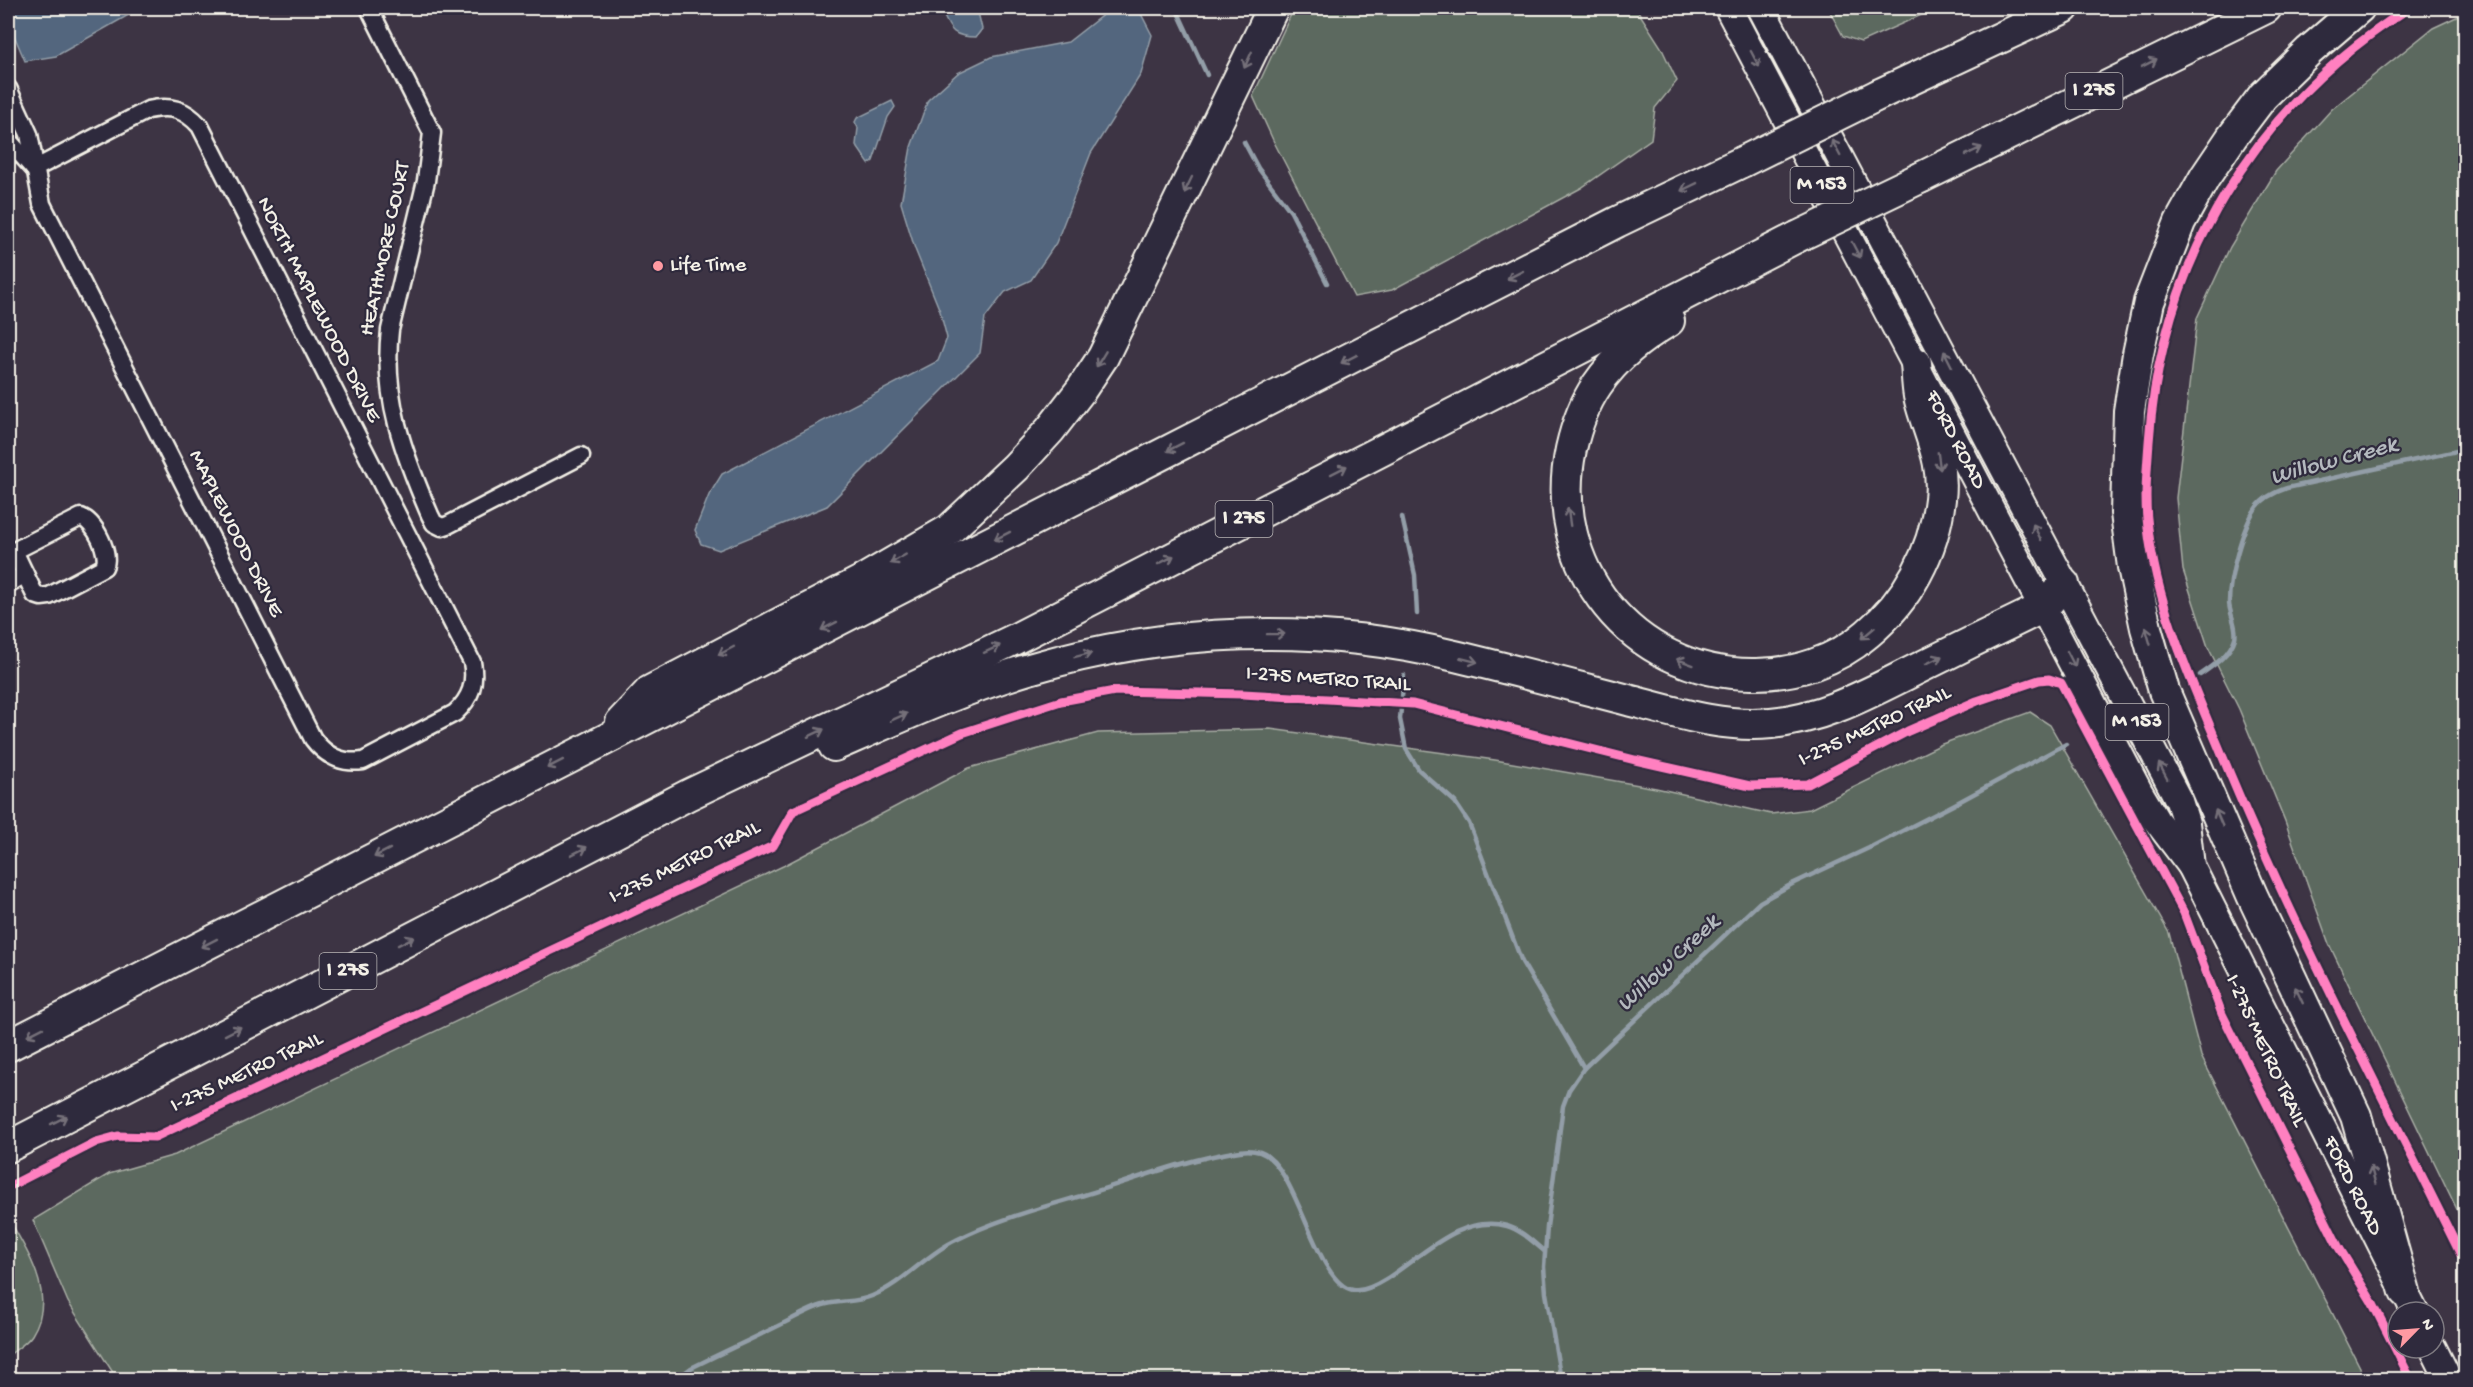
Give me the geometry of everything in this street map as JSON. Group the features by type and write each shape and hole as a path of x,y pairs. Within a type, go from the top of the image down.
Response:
{"highway":[{"path":"607,737 650,691 864,580 949,530 1016,467 1050,430 1081,390 1114,336 1273,8"},
{"path":"1924,71 1959,39 2012,8"},
{"path":"8,1046 607,737 1617,222 1924,71 2064,8"},
{"name":"I 275","path":"8,1147 688,795 1015,639 1770,250 1922,177 2163,56 2266,8"},
{"path":"2359,8 2308,51 2264,96 2205,177 2180,222 2150,302 2138,354 2129,411 2126,513 2143,618 2164,691 2252,895 2356,1116 2409,1300"},
{"path":"1770,250 1745,278 1677,316 1632,345 1612,364 1596,386 1583,410 1568,463 1566,489 1571,529 1582,566 1598,594 1635,634 1659,651 1708,670 1735,674 1764,674 1797,669 1837,654 1859,641 1881,622 1908,589 1924,560 1941,497 1938,452 1919,395 1916,363"},
{"path":"688,795 746,787 911,712 1029,669 1107,649 1222,634 1288,633 1347,637 1453,655 1682,714 1731,723 1770,723 1802,719 1839,707 2044,607 2064,584"}],"main road":[{"name":"FORD ROAD","path":"1728,8 2156,820 2191,866 2409,1300"},
{"name":"FORD ROAD","path":"1761,8 1947,356 2179,801 2186,823 2191,866"},
{"path":"2439,1360 2449,1380"}],"street":[{"name":"HEATHMORE COURT","path":"369,8 432,133 426,182 387,351 393,414 403,450 430,515 434,523 442,527 448,525 581,456"},
{"name":"MAPLEWOOD DRIVE","path":"8,88 29,134 42,204 308,728 321,749 331,757 343,761 363,761 455,712 464,704 474,682"},
{"name":"NORTH MAPLEWOOD DRIVE","path":"34,169 148,110 166,107 178,109 192,117 200,126 472,662 474,682"},
{"name":"MAPLEWOOD DRIVE","path":"8,140 34,169"},
{"path":"81,517 91,523 106,555 104,567 49,596 41,597 35,595 26,574 16,555 18,549 81,517"},
{"path":"8,584 26,574"}],"green space":[{"path":"1294,8 1636,8 1661,47 1677,81 1655,108 1651,139 1581,188 1392,290 1354,297 1273,140 1253,96"},
{"path":"1828,8 1937,8 1861,42 1843,36"},
{"path":"2465,13 2465,1226 2329,944 2285,821 2239,709 2208,647 2183,570 2176,498 2197,318 2230,247 2276,171 2332,109 2433,28"},
{"path":"2030,712 2050,725 2169,933 2201,1056 2366,1379 331,1380 327,1377 321,1380 117,1379 68,1302 33,1220 109,1174 175,1155 783,866 969,768 1098,733 1270,729 1495,760 1656,788 1771,814 1810,809 1942,744"},
{"path":"8,1220 32,1261 41,1291 42,1305 39,1320 32,1335 8,1356"}],"water":[{"path":"8,8 141,8 56,56 25,61 8,21"},
{"path":"940,8 977,8 982,29 976,37 956,33 949,26"},
{"path":"1106,8 1138,8 1152,35 1141,74 1091,153 1056,243 1031,280 1005,292 985,318 980,353 827,506 719,550 701,544 695,530 709,495 722,474 938,361 947,338 940,311 915,249 901,203 911,147 928,100 958,73 991,57 1068,42 1105,13"},
{"path":"892,101 895,107 888,117 873,161 869,164 856,145 858,128 855,122 857,118"}],"waterway":[{"path":"1176,8 1207,75"},
{"path":"1244,142 1258,168 1291,212 1327,283"},
{"name":"Willow Creek","path":"2200,675 2225,655 2233,644 2235,629 2229,602 2231,580 2246,528 2262,501 2287,488 2466,449"},
{"path":"1402,517 1415,575 1417,614"},
{"path":"1404,675 1400,719 1406,749 1419,770 1455,802 1469,823 1522,962 1584,1068"},
{"name":"Willow Creek","path":"1561,1380 1546,1293 1544,1267 1563,1106 1569,1090 1584,1068 1760,902 1953,805 2066,744"},
{"path":"8,778 12,883 8,893"},
{"path":"675,1380 691,1368 813,1309 829,1303 866,1298 884,1290 945,1246 989,1225 1166,1168 1240,1151 1260,1152 1273,1161 1285,1178 1328,1268 1340,1283 1353,1290 1366,1289 1379,1283 1442,1239 1474,1226 1490,1224 1507,1226 1517,1230 1544,1251"}],"cycle path":[{"path":"2409,8 2354,47 2305,92 2262,140 2226,194 2196,251 2173,311 2157,375 2149,442 2146,506 2152,557 2167,614 2186,669 2220,750 2307,945 2466,1265"},
{"name":"I-275 METRO TRAIL","path":"8,1187 96,1142 118,1136 155,1137 773,846 793,811 962,733 1061,701 1115,691 1243,694 1413,704 1635,760 1750,786 1808,784 1908,731 1977,701 2039,680 2049,679 2061,683 2184,913 2222,1014 2338,1246 2372,1302 2411,1380"}],"place":[{"name":"Life Time","path":"658,266"}]}
